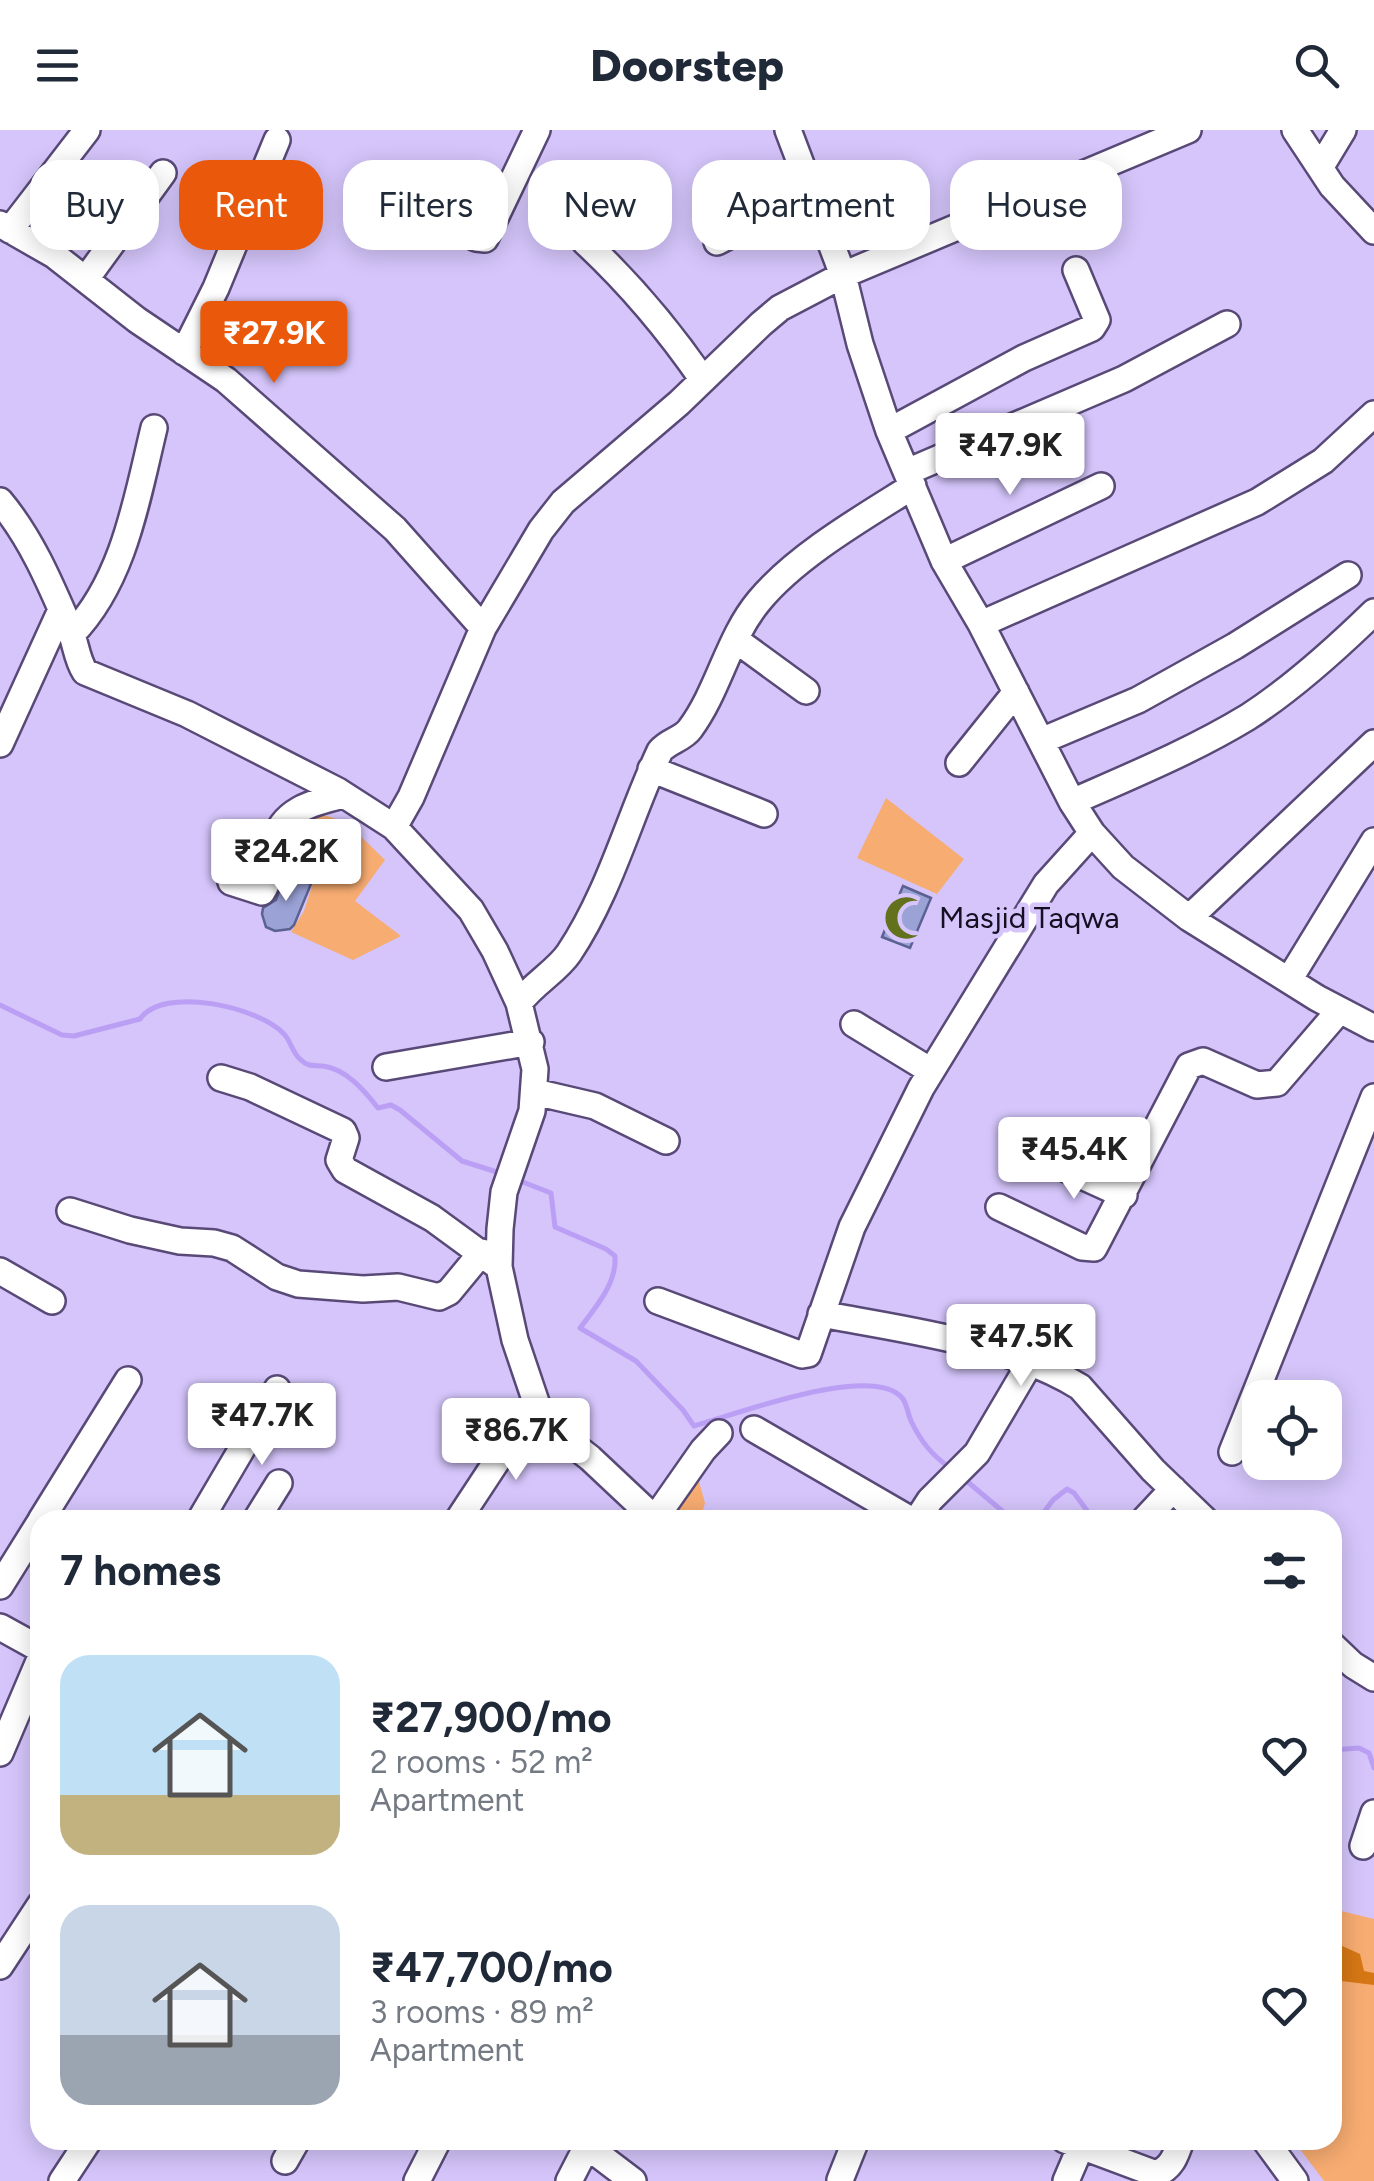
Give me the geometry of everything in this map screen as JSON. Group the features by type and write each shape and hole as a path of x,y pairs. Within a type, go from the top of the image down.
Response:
{"street":[{"path":"87,130 5,227 86,278 226,380 379,513 482,628"},
{"path":"508,191 537,130"},
{"path":"788,130 800,160"},
{"path":"394,827 411,797 482,628 541,530 563,502 780,308 843,275 1188,130"},
{"path":"1295,130 1332,186 1374,231"},
{"path":"1320,168 1342,130"},
{"path":"184,352 216,288 278,140"},
{"path":"86,278 163,172"},
{"path":"593,250 672,334 703,380"},
{"path":"834,250 890,431 944,561 1092,833 1122,867 1189,918 1374,1028"},
{"path":"890,431 1024,358 1092,328 1097,320 1076,270"},
{"path":"520,1002 533,984 573,948 666,743 690,731 758,601 784,576 910,479 1124,379 1227,324"},
{"path":"981,624 1257,502 1323,461 1374,414"},
{"path":"0,744 67,622 99,599 122,548 154,428"},
{"path":"944,561 1101,486"},
{"path":"0,501 16,519 40,562 86,672 187,714 344,795 394,827 471,910 520,1002 530,1042 535,1092 509,1178 491,1260 540,1414 646,1510"},
{"path":"1042,742 1138,700 1235,646 1348,575"},
{"path":"1072,802 1175,756 1250,715 1374,612"},
{"path":"736,640 806,691"},
{"path":"958,763 1016,692"},
{"path":"1189,918 1374,743"},
{"path":"652,769 764,814"},
{"path":"231,882 262,892 284,822 312,802 344,795"},
{"path":"658,1301 808,1354 852,1227 932,1071 1046,884 1092,833"},
{"path":"1289,980 1374,841"},
{"path":"999,1207 1090,1248 1099,1243 1190,1066 1202,1061 1257,1085 1276,1083 1338,1010"},
{"path":"854,1024 932,1071"},
{"path":"386,1067 530,1042"},
{"path":"221,1078 250,1087 343,1130 346,1138 339,1160 346,1170 401,1199 491,1260"},
{"path":"535,1092 596,1106 666,1141"},
{"path":"1232,1452 1374,1097"},
{"path":"1047,1160 1124,1195"},
{"path":"70,1211 130,1230 214,1242 232,1248 277,1277 313,1287 398,1287 439,1297 491,1260"},
{"path":"0,1271 52,1300"},
{"path":"821,1314 924,1334 1030,1362 1080,1386 1194,1510"},
{"path":"922,1510 977,1453 1030,1362"},
{"path":"47,1510 128,1380"},
{"path":"206,1510 277,1389"},
{"path":"465,1510 512,1438 540,1414"},
{"path":"754,1429 896,1510"},
{"path":"662,1510 703,1450 720,1433"},
{"path":"262,1510 279,1483"},
{"path":"1154,1510 1173,1490"},
{"path":"0,1586 30,1537"},
{"path":"0,1627 30,1644"},
{"path":"1342,1653 1374,1678"},
{"path":"0,1752 30,1682"},
{"path":"1363,1846 1374,1813"},
{"path":"2,1958 30,1919"},
{"path":"62,2181 83,2150"},
{"path":"417,2181 433,2150"},
{"path":"569,2181 580,2150"},
{"path":"592,2150 633,2181"},
{"path":"840,2180 852,2150"},
{"path":"1066,2181 1072,2150"},
{"path":"1092,2150 1156,2174 1165,2171 1178,2150"},
{"path":"1273,2150 1296,2181"}],"shaded area":[{"path":"886,798 964,859 937,894 857,858"},
{"path":"317,813 346,822 385,860 355,901 401,936 353,960 291,932 304,911 313,883 277,864 288,842"},
{"path":"696,1471 705,1503 703,1510 674,1510"},
{"path":"1342,1911 1374,1919 1374,2181 1324,2181 1301,2150 1342,2150"},
{"path":"1342,1946 1360,1954 1364,1971 1374,1973 1374,1985 1342,1981"}],"building":[{"path":"286,873 311,884 294,925 275,931 266,927 263,908 276,900"},
{"name":"Masjid Taqwa","path":"903,886 931,898 910,948 882,937"}],"waterway":[{"path":"0,1005 62,1035 74,1036 140,1019 169,1003 234,1008 272,1024 304,1062 347,1076 378,1108 391,1105 400,1110 462,1161 500,1173"},
{"path":"515,1179 551,1193 555,1227 615,1256 609,1285 580,1328 636,1361 694,1426 802,1394 863,1386 887,1389 903,1399 923,1442 950,1468"},
{"path":"963,1478 1001,1510"},
{"path":"1046,1510 1067,1489 1087,1510"},
{"path":"1342,1749 1359,1748 1369,1753 1374,1768"}],"place":[{"name":"Masjid Taqwa","path":"906,918"}]}
